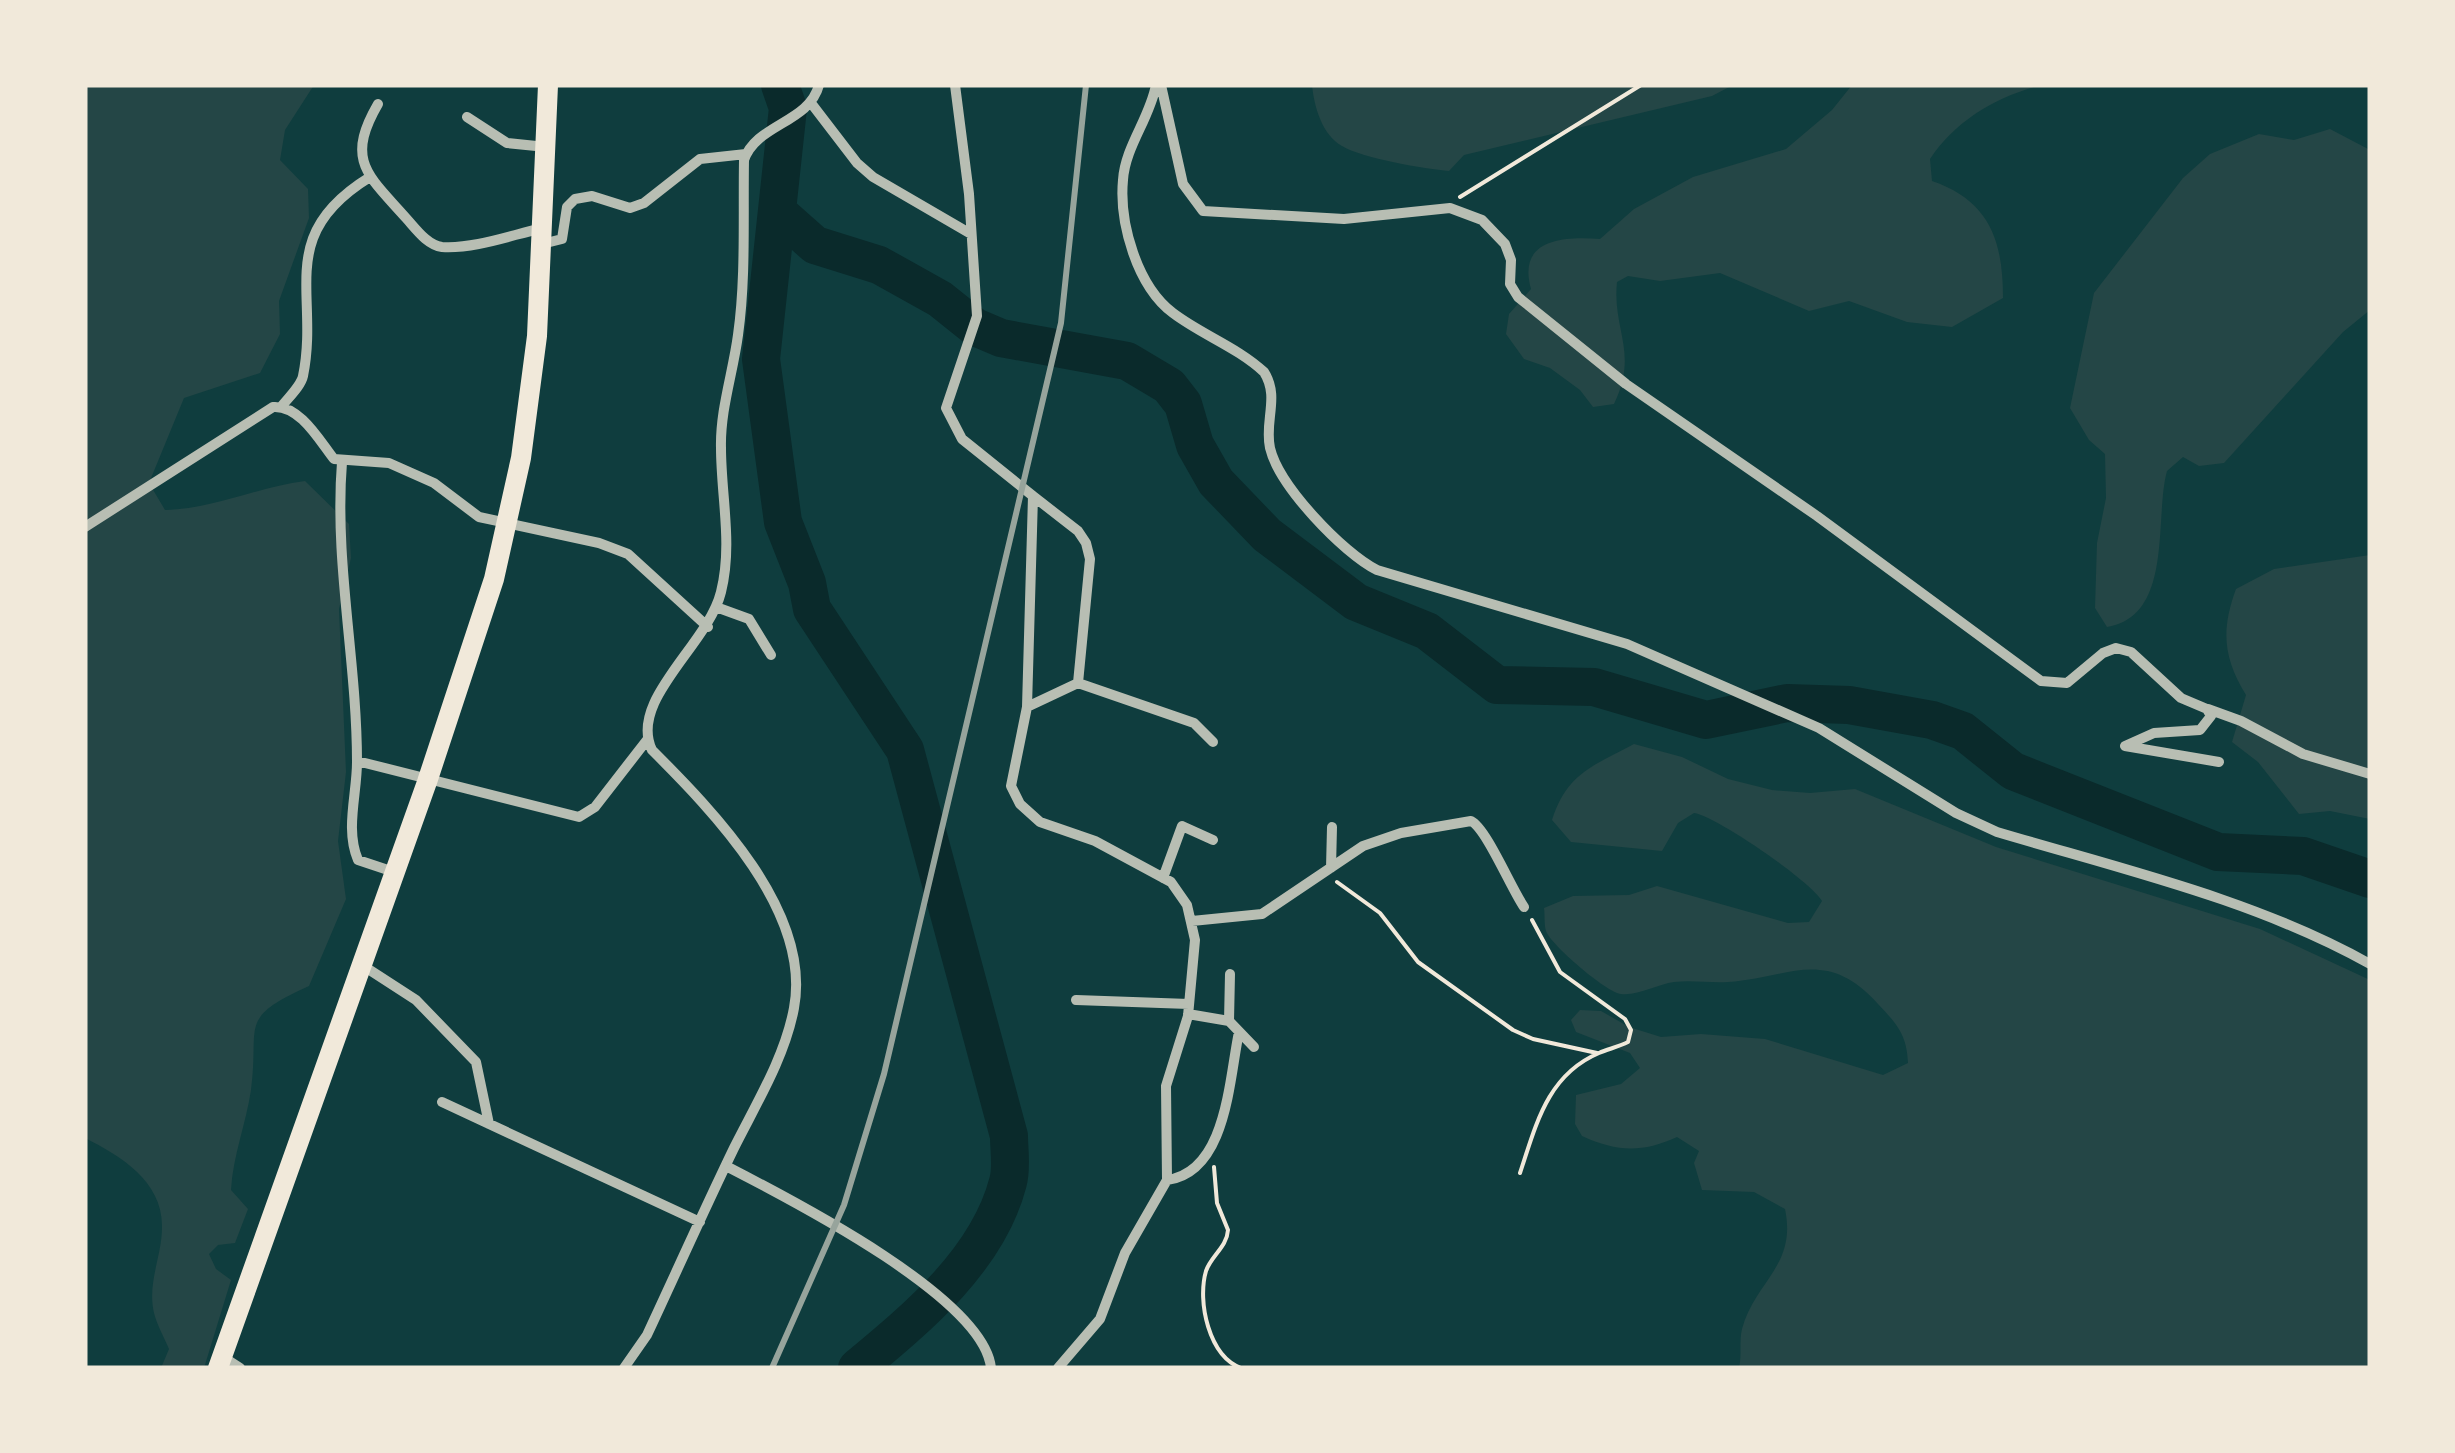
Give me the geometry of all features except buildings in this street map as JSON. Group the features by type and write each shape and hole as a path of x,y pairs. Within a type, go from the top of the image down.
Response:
{"highway":[{"path":"227,1364 494,579 528,413 542,236 548,85"}],"street":[{"path":"357,760 508,802 579,816 595,807 647,740 647,711 708,627 725,570 727,510 721,449 740,316 746,154 756,140 811,103 819,85"},
{"path":"954,85 977,316 946,408 962,440 1078,531 1086,543 1090,558 1078,682"},
{"path":"1158,85 1182,184 1203,211 1344,219 1450,208 1482,220 1512,260 1510,284 1549,322 1626,384 1918,588 2016,666 2041,681 2067,683 2103,652 2116,648 2130,652 2181,698 2241,721 2303,754 2370,774"},
{"path":"1158,85 1122,180 1126,227 1136,259 1170,312 1264,372 1272,384 1270,448 1279,467 1329,535 1356,560 1627,644 1819,728 1956,813 1996,832 2270,919 2328,940 2370,964"},
{"path":"811,103 865,170 970,234"},
{"path":"378,104 362,133 370,177 436,246 542,236 562,240 567,207 575,199 601,198 630,208 644,203 700,159 746,154"},
{"path":"466,117 508,142 546,147"},
{"path":"281,406 303,379 304,264 340,195 370,177"},
{"path":"85,527 273,407 281,406 292,410 334,459 390,463 434,483 480,517 600,543 628,554 708,627"},
{"path":"342,462 338,506 357,760 352,846 358,860 395,872"},
{"path":"1032,496 1027,706 1011,786 1020,804 1040,822 1094,841 1163,878 1179,891 1192,921 1189,1009 1166,1086 1167,1180 1125,1254 1100,1319 1058,1368"},
{"path":"716,607 749,619 771,655"},
{"path":"1027,706 1078,682 1194,723 1213,742"},
{"path":"2207,709 2211,716 2200,730 2154,732 2124,746 2219,762"},
{"path":"624,1368 647,1335 771,1074 794,1008 789,948 758,872 744,850 647,740"},
{"path":"1192,921 1262,914 1382,838 1471,821 1486,833 1500,871 1524,907"},
{"path":"1163,878 1182,826 1213,840"},
{"path":"1331,868 1332,826"},
{"path":"362,964 416,1000 476,1062 489,1124"},
{"path":"1229,1021 1230,974"},
{"path":"1076,1000 1189,1009 1229,1021 1254,1047"},
{"path":"1167,1180 1180,1178 1209,1153 1239,1032"},
{"path":"442,1102 700,1222"},
{"path":"726,1166 892,1258 960,1320 990,1358 991,1368"}],"path":[{"path":"1450,208 1466,191 1641,85"},
{"path":"1331,868 1343,890 1380,913 1418,962 1513,1030 1533,1039 1598,1053"},
{"path":"1520,1173 1543,1104 1556,1085 1598,1053 1628,1042 1631,1030 1625,1018 1560,972 1524,907"},
{"path":"1209,1153 1216,1203 1228,1230 1205,1276 1210,1334 1221,1354 1241,1368"}],"shaded area":[{"path":"85,85 314,85 285,130 280,160 308,189 309,218 279,301 280,334 260,373 184,398 149,483 165,510 201,506 305,481 349,524 351,558 339,609 346,772 338,841 346,899 309,986 270,1007 256,1026 251,1090 231,1190 248,1209 235,1243 218,1245 209,1254 216,1269 231,1280 204,1368 161,1368 169,1349 152,1302 162,1227 160,1211 148,1184 137,1172 85,1138"},
{"path":"1312,85 1733,85 1712,96 1464,155 1449,171 1378,159 1342,146 1324,127"},
{"path":"1852,85 2041,85 1978,112 1952,133 1930,159 1932,181 1968,200 1989,226 2000,258 2003,298 1952,327 1907,322 1849,301 1809,311 1720,273 1660,281 1628,276 1617,282 1625,355 1614,404 1593,407 1580,390 1550,368 1524,359 1506,334 1509,314 1531,289 1528,272 1537,250 1558,240 1600,239 1634,209 1693,177 1786,149 1832,110"},
{"path":"2330,129 2370,150 2370,310 2343,332 2224,463 2199,466 2183,457 2167,471 2152,585 2143,605 2128,619 2107,627 2095,608 2097,543 2106,498 2105,454 2089,440 2070,408 2094,293 2183,178 2210,154 2259,134 2294,140"},
{"path":"2370,555 2370,819 2330,811 2299,814 2258,762 2232,742 2246,695 2229,656 2231,604 2236,589 2274,569"},
{"path":"1634,744 1682,757 1728,779 1772,790 1810,793 1855,789 1996,847 2260,929 2370,980 2370,1368 1739,1368 1741,1334 1748,1312 1785,1245 1785,1209 1754,1192 1702,1190 1694,1163 1699,1151 1677,1137 1652,1146 1630,1148 1582,1136 1575,1124 1576,1095 1621,1084 1640,1068 1630,1053 1576,1032 1571,1020 1580,1010 1601,1011 1629,1027 1661,1037 1701,1034 1765,1039 1883,1075 1908,1063 1907,1053 1900,1030 1878,1004 1859,986 1824,970 1728,982 1674,982 1621,994 1592,977 1557,946 1546,931 1544,908 1573,896 1629,895 1657,886 1788,923 1809,922 1822,901 1761,850 1694,813 1678,823 1662,851 1571,842 1552,820 1565,791 1583,773"}],"waterway":[{"path":"780,85 788,108 761,359 783,522 807,583 812,609 905,750 1009,1136 1008,1182 984,1237 947,1286 857,1368"},
{"path":"780,214 815,245 879,265 940,299 975,327 1001,338 1127,361 1169,386 1183,404 1195,445 1216,482 1267,535 1356,602 1427,631 1497,685 1594,687 1706,720 1787,703 1849,705 1932,720 1963,731 2013,771 2218,852 2303,856 2370,879"}],"railway":[{"path":"772,1368 844,1205 884,1074 1061,323 1086,85"}]}
